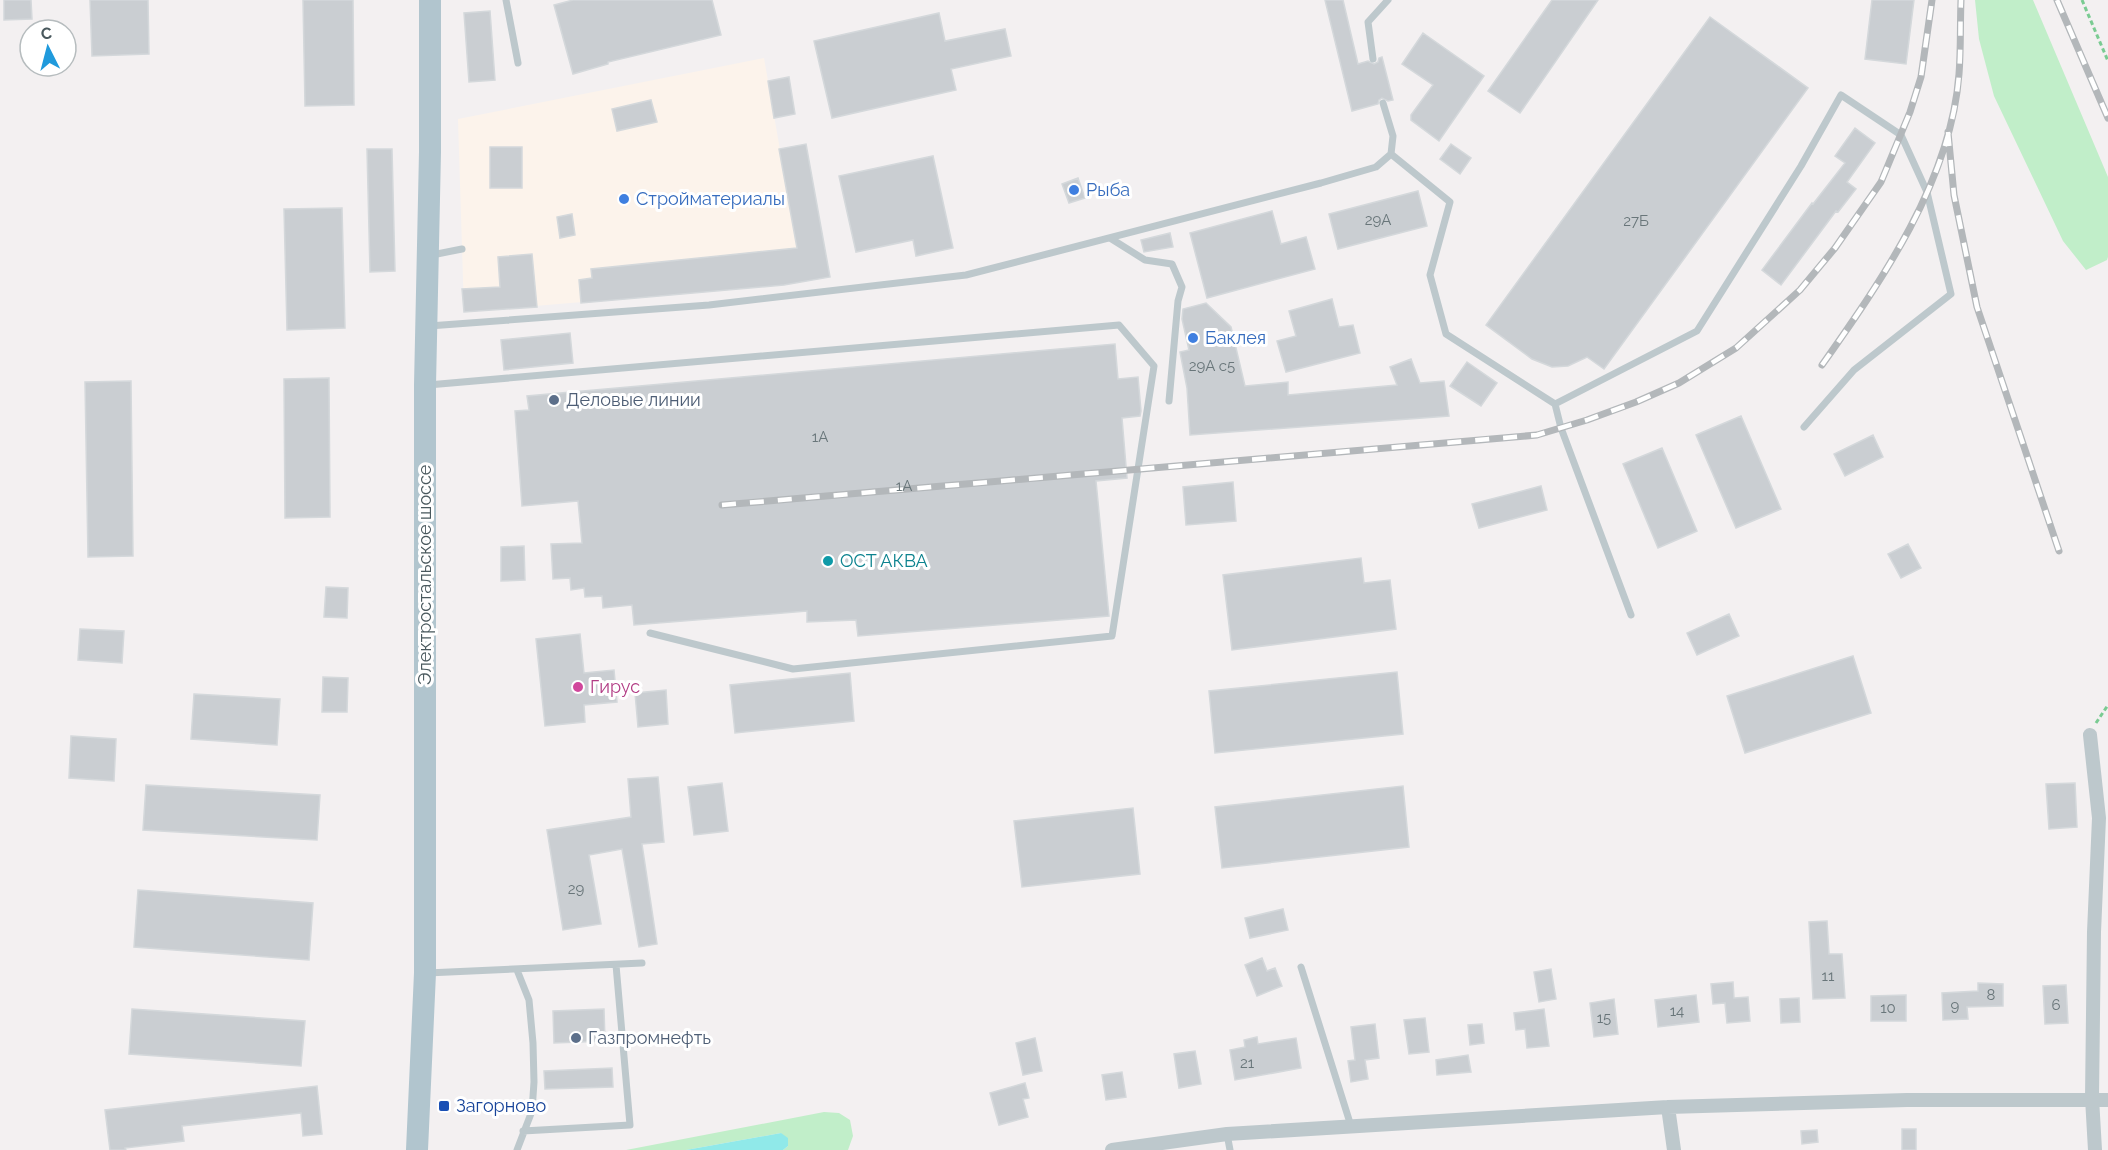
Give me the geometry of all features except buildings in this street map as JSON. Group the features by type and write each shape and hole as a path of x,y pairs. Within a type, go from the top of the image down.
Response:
{"main road":[{"name":"Электростальское шоссе","path":"417,1150 424,973 425,385 429,0"}],"street":[{"path":"2090,735 2099,818 2094,932 2092,1098 2095,1150"},
{"path":"1112,1150 1227,1134 1668,1107 2092,1098 2108,1100"},
{"path":"1668,1107 1674,1150"}],"lane":[{"path":"506,0 518,63"},
{"path":"1373,59 1368,22 1388,0"},
{"path":"1555,404 1697,331 1802,166 1841,94 1901,135 1926,192 1951,294 1854,370 1804,427"},
{"path":"427,326 709,305 966,275 1376,166 1391,154 1393,136 1383,103"},
{"path":"1391,154 1450,202 1430,275 1446,334 1555,404 1561,428 1630,615"},
{"path":"1110,238 1145,260 1172,264 1182,287 1178,301 1169,401"},
{"path":"428,256 462,249"},
{"path":"425,385 1119,325 1154,366 1112,636 793,669 650,633"},
{"path":"424,973 642,963"},
{"path":"523,1131 630,1125 616,965"},
{"path":"1301,967 1351,1126"},
{"path":"517,970 529,1000 534,1082 532,1110 517,1150"},
{"path":"1227,1134 1230,1150"}],"path":[{"path":"2082,0 2108,61"},
{"path":"2090,735 2092,727 2108,705"}],"shaded area":[{"name":"Стройматериалы","path":"764,58 803,282 464,312 458,119"}],"green space":[{"path":"1975,0 2033,0 2108,177 2108,257 2107,260 2086,270 2063,241 1994,96 1979,39"},
{"path":"824,1112 839,1113 850,1120 853,1136 848,1150 783,1150 788,1146 781,1133 686,1150 626,1150"}],"water":[{"path":"781,1133 788,1138 788,1146 783,1150 686,1150"}],"railway":[{"path":"722,505 1537,435 1636,402 1679,383 1736,348 1800,290 1835,248 1881,182 1910,112 1921,77 1932,0"},
{"path":"1822,365 1890,264 1928,191 1943,153 1953,114 1959,74 1961,0"},
{"path":"2057,0 2108,118"},
{"path":"1948,132 1954,195 1977,307 2059,551"}],"place":[{"name":"Рыба","path":"1074,190"},
{"name":"Стройматериалы","path":"624,199"},
{"name":"Баклея","path":"1193,338"},
{"name":"Деловые линии","path":"554,400"},
{"name":"ОСТ АКВА","path":"828,561"},
{"name":"Гирус","path":"578,687"},
{"name":"Газпромнефть","path":"576,1038"},
{"name":"Загорново","path":"444,1106"}]}
